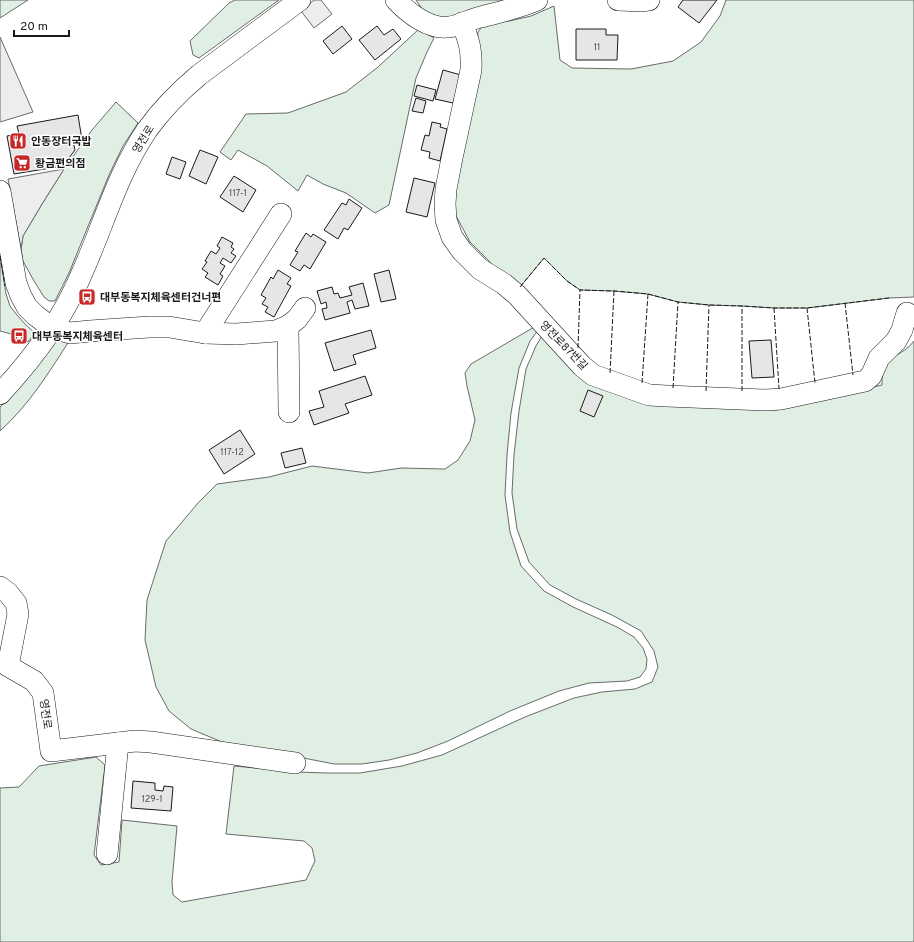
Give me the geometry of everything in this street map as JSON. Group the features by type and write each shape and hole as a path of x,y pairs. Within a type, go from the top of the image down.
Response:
{"street":[{"name":"영전로","path":"0,394 13,380 52,328 67,304 119,184 134,152 147,130 185,87 199,75 300,0"},
{"path":"396,0 419,20 436,26 449,27 506,11 537,0"},
{"path":"618,0 643,2 649,0"},
{"name":"영전로87번길","path":"462,23 469,40 472,56 471,70 446,189 446,220 452,236 462,251 480,269 504,284 517,295 582,366 593,375 649,394 766,400 781,399 865,381 871,376 878,358 896,341 902,330 907,313"},
{"path":"0,191 16,283 27,307 52,328 70,333 90,330 149,327 168,327 236,334 276,331 297,320 305,308"},
{"path":"205,332 281,214"},
{"path":"288,326 289,412"},
{"name":"영전로","path":"0,587 8,593 16,603 18,614 8,666 34,681 42,693 51,751 135,741 295,763"},
{"path":"107,854 118,743"}],"green space":[{"path":"0,0 28,0 0,18"},
{"path":"235,0 279,0 199,58 193,55 190,41 229,3"},
{"path":"416,0 506,0 452,21 424,12"},
{"path":"726,0 914,0 914,297 889,298 807,308 709,305 678,302 648,294 580,290 567,281 544,258 520,287 495,267 470,242 454,212 454,184 478,32 484,24 509,21 531,16 554,6 560,60 572,68 631,69 673,61 701,42 720,16"},
{"path":"419,29 434,38 416,78 389,205 375,213 346,193 323,184 307,175 298,191 267,166 238,150 231,160 220,152 246,114 288,113 346,92 378,67"},
{"path":"116,102 138,123 123,146 109,175 69,273 55,301 49,301 44,297 23,261 21,249 23,236 64,169 92,130"},
{"path":"0,256 6,294 10,306 25,324 35,333 28,342 15,335 0,331"},
{"path":"536,326 539,329 530,341 519,368 511,413 505,495 510,532 521,566 544,591 634,637 643,648 647,659 646,669 640,677 627,681 589,683 559,691 510,711 448,741 417,753 389,760 362,764 334,764 222,742 191,729 169,711 156,687 145,640 147,600 166,541 198,503 217,484 269,477 312,466 368,473 401,468 445,469 458,460 470,441 475,420 465,373 471,364"},
{"path":"543,334 579,376 776,410 882,385 885,366 914,341 914,942 0,942 0,788 19,787 39,766 96,757 105,765 94,855 101,865 119,862 122,820 177,826 172,882 173,895 182,902 306,880 315,861 312,848 304,841 226,834 234,766 297,772 360,773 402,766 442,755 525,717 574,698 602,692 635,689 652,682 658,667 654,651 641,631 550,585 529,562 517,529 512,493 514,455 519,411 526,369"},
{"path":"58,335 71,338 30,399 0,431 0,407 25,380"}],"shaded area":[{"path":"314,0 321,0 332,14 314,28 301,11"},
{"path":"0,37 33,112 0,122"},
{"path":"64,169 23,236 21,249 8,179"}],"building":[{"path":"683,0 717,0 699,23 678,7"},
{"path":"342,26 352,39 333,54 323,41"},
{"path":"377,26 384,35 393,29 401,39 375,60 359,40"},
{"path":"576,29 606,29 606,35 618,35 617,60 576,60"},
{"path":"443,70 461,75 453,103 435,99"},
{"path":"417,85 436,90 433,101 414,96"},
{"path":"416,98 426,101 423,113 412,111"},
{"path":"78,115 82,140 73,141 75,150 63,166 14,174 7,136 19,134 17,126"},
{"path":"432,122 441,124 440,127 447,129 440,161 429,158 430,152 421,150 425,135 429,136"},
{"path":"200,150 218,157 206,184 189,176"},
{"path":"172,157 186,162 180,179 166,174"},
{"path":"234,176 256,190 243,212 220,197"},
{"path":"414,178 435,183 427,217 406,212"},
{"path":"349,199 362,208 348,230 344,228 338,239 324,230 342,203 346,205"},
{"path":"306,233 311,237 313,234 326,242 310,269 304,265 300,271 290,265 298,252 295,251"},
{"path":"222,237 233,243 231,247 234,249 231,253 236,256 231,263 223,258 220,263 225,266 220,274 223,276 218,285 205,277 208,273 202,269 207,262 205,261 211,251 216,254 220,248 217,246"},
{"path":"278,270 291,278 287,284 291,286 274,317 265,312 268,307 262,304 266,298 261,295 271,277 273,279"},
{"path":"389,270 396,299 381,302 374,274"},
{"path":"363,283 369,306 355,309 352,300 347,302 350,313 325,320 322,309 327,308 326,302 321,304 317,291 332,287 334,294 338,293 340,298 352,295 349,287"},
{"path":"371,330 376,348 353,355 356,364 334,371 325,343"},
{"path":"771,340 774,377 752,378 749,341"},
{"path":"365,376 372,395 345,404 349,413 314,425 309,411 324,407 319,391"},
{"path":"588,390 603,396 594,417 580,411"},
{"path":"240,430 255,454 224,474 209,450"},
{"path":"302,448 306,463 285,468 281,453"},
{"path":"133,781 155,783 155,790 163,791 164,786 173,787 171,811 131,808"}],"fence":[{"path":"0,256 5,286"},
{"path":"520,287 544,258 567,281 580,290 648,294 678,302 709,305 807,308 889,298"},
{"path":"578,348 580,290"},
{"path":"610,373 614,291"},
{"path":"642,383 648,294"},
{"path":"673,388 678,302"},
{"path":"845,303 853,375"},
{"path":"706,391 709,305"},
{"path":"742,306 742,391"},
{"path":"774,308 779,389"},
{"path":"807,308 815,383"}],"place":[{"name":"안동장터국밥","path":"18,141"},
{"name":"황금편의점","path":"22,163"},
{"name":"대부동복지체육센터건너편","path":"87,297"},
{"name":"대부동복지체육센터","path":"19,336"}]}
